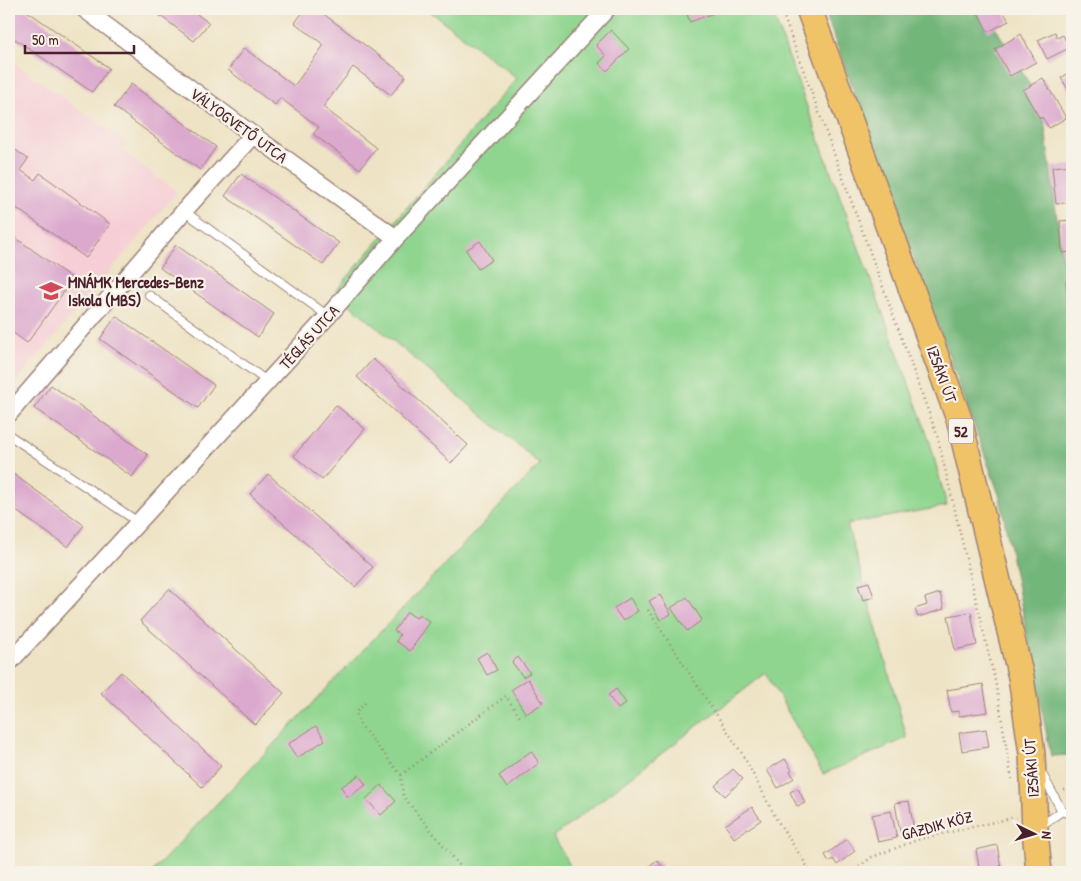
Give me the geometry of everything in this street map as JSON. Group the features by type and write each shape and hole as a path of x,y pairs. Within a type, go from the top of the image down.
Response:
{"main road":[{"name":"IZSÁKI ÚT","path":"809,9 958,419 1021,677 1032,754 1039,872"}],"street":[{"name":"VÁLYOGVETŐ UTCA","path":"84,9 253,136 396,238"},
{"name":"TÉGLÁS UTCA","path":"9,663 268,382 396,238 607,9"},
{"path":"9,414 184,211 253,136"}],"lane":[{"path":"184,211 328,316"},
{"path":"149,295 268,382"},
{"path":"9,435 138,522"},
{"path":"1032,754 1062,811 1072,815"},
{"path":"1035,822 1062,811"}],"path":[{"path":"781,9 937,435 996,685 1013,788"},
{"path":"648,610 743,755 777,820 811,872"},
{"path":"401,775 506,696 521,719"},
{"path":"365,703 356,713 359,723 401,775 403,796 465,872"},
{"name":"GAZDIK KÖZ","path":"851,872 872,857 920,839 1018,816 1035,822"}],"shaded area":[{"name":"MNÁMK Mercedes-Benz Iskola (MBS)","path":"12,62 126,143 121,150 177,192 9,390 9,67"}],"green space":[{"path":"427,9 771,9 929,439 947,506 847,524 907,738 823,774 766,673 553,837 574,872 152,872 540,464 335,292 517,78"},
{"path":"824,9 984,9 1042,105 1072,333 1072,755 1051,756 1000,497"}],"building":[{"path":"9,9 24,9 109,68 92,92 15,39 9,49"},
{"path":"151,9 190,9 209,23 194,41"},
{"path":"305,9 317,9 406,76 391,95 353,67 323,107 376,148 360,169 313,134 319,127 280,98 275,105 228,70 244,48 294,86 324,45 295,23"},
{"path":"685,9 713,9 714,13 690,22"},
{"path":"976,9 1002,9 1009,21 988,32"},
{"path":"611,30 629,49 607,71 599,63 606,56 596,45"},
{"path":"1055,32 1057,38 1063,35 1069,48 1047,59 1038,40"},
{"path":"1021,34 1036,62 1010,76 995,49"},
{"path":"1072,71 1072,96 1061,78"},
{"path":"1043,78 1066,118 1049,128 1042,117 1040,119 1023,90"},
{"path":"131,84 216,147 200,170 114,107"},
{"path":"9,145 28,159 20,170 35,180 40,173 110,224 86,258 15,207 9,217"},
{"path":"1072,165 1072,202 1056,204 1052,167"},
{"path":"241,174 339,243 323,265 225,196"},
{"path":"1072,220 1072,252 1062,253 1060,221"},
{"path":"9,233 73,279 27,343 9,330 9,294 14,286 9,282"},
{"path":"480,241 492,260 478,269 466,250"},
{"path":"176,245 274,314 258,337 160,268"},
{"path":"1072,280 1072,316 1068,316 1066,281"},
{"path":"116,316 214,385 198,408 100,339"},
{"path":"373,359 468,445 451,463 357,377"},
{"path":"51,385 148,455 132,477 34,408"},
{"path":"336,405 365,429 322,480 294,456"},
{"path":"9,471 84,525 68,547 9,506"},
{"path":"268,474 373,567 355,587 250,494"},
{"path":"869,582 874,597 863,600 858,585"},
{"path":"169,589 284,693 255,725 140,621"},
{"path":"940,593 944,609 918,617 915,609 927,605 925,598"},
{"path":"660,595 671,614 660,620 649,601"},
{"path":"687,597 702,620 687,631 671,608"},
{"path":"630,598 638,611 623,621 614,608"},
{"path":"407,612 416,618 419,614 430,622 410,651 396,641 400,635 394,631"},
{"path":"971,612 977,645 955,650 948,616"},
{"path":"487,652 497,670 487,675 477,658"},
{"path":"518,657 530,673 523,677 512,662"},
{"path":"121,672 221,766 202,787 101,693"},
{"path":"528,679 543,703 526,714 511,690"},
{"path":"983,684 988,712 959,716 959,711 951,712 947,690"},
{"path":"616,689 626,703 618,709 608,695"},
{"path":"316,726 325,740 297,758 288,744"},
{"path":"986,729 989,747 962,751 959,733"},
{"path":"531,751 539,763 507,788 499,776"},
{"path":"785,759 792,770 790,771 794,778 778,788 767,770"},
{"path":"733,769 743,779 725,796 715,786"},
{"path":"359,775 366,785 348,797 341,787"},
{"path":"381,785 396,801 381,815 366,799"},
{"path":"798,788 805,803 797,806 790,792"},
{"path":"909,801 914,830 900,832 895,803"},
{"path":"752,807 761,820 734,838 725,825"},
{"path":"891,811 897,838 878,842 872,815"},
{"path":"847,839 855,851 837,865 833,859 829,862 825,855"},
{"path":"997,845 1001,867 980,872 976,850"},
{"path":"657,860 666,872 641,872"}],"place":[{"name":"MNÁMK Mercedes-Benz Iskola (MBS)","path":"51,291"}]}
